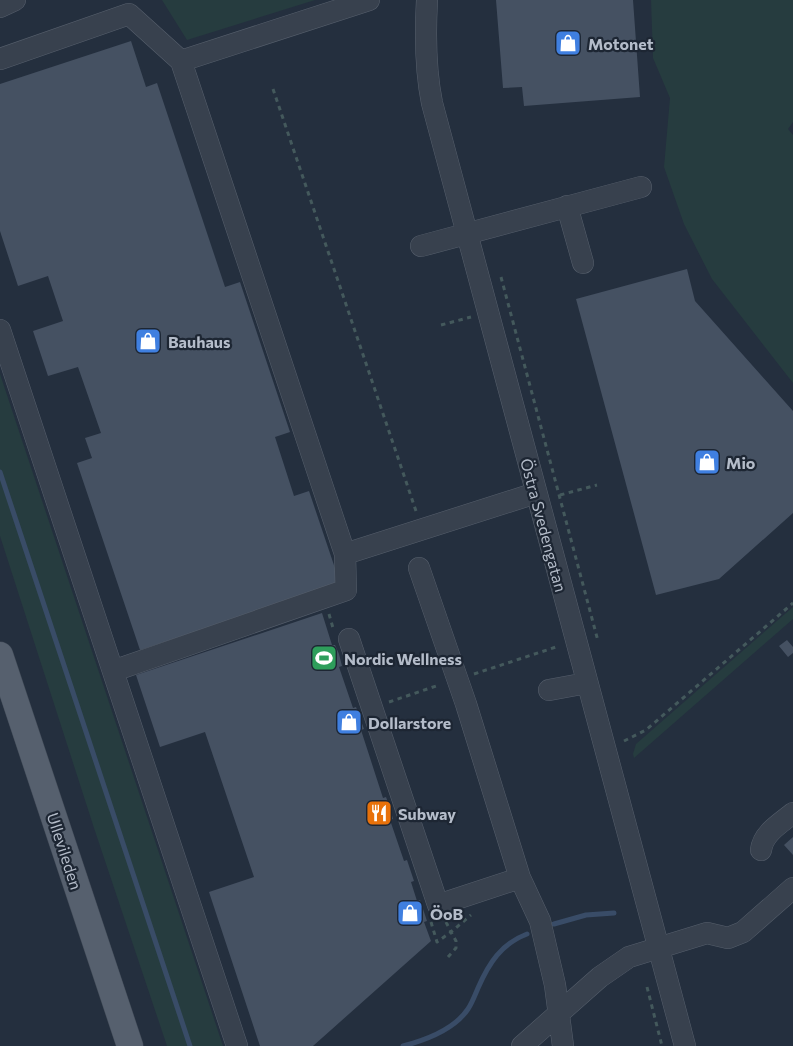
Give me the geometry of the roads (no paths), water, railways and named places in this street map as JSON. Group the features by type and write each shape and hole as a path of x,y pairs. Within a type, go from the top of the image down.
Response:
{"main road":[{"name":"Ullevileden","path":"0,655 130,1046"}],"street":[{"path":"0,7 15,0"},
{"path":"181,61 369,0"},
{"name":"Östra Svedengatan","path":"427,0 424,46 432,103 685,1046"},
{"path":"0,60 129,14 181,61 345,554 346,590 113,670"},
{"path":"421,246 641,187"},
{"path":"567,206 583,263"},
{"path":"0,330 237,1046"},
{"path":"345,554 536,493"},
{"path":"419,567 466,704 520,878 540,921 555,985 563,1046"},
{"path":"349,639 438,905 520,878"},
{"path":"549,690 587,683"},
{"path":"761,850 762,842 767,835 793,813"},
{"path":"522,1046 600,977 621,962 639,953 707,933 728,938 743,932 793,888"}],"waterway":[{"path":"0,472 190,1046"},
{"path":"554,924 586,915 614,913"},
{"path":"403,1046 421,1041 455,1023 469,1007 497,955 510,943 527,934"}],"place":[{"name":"Motonet","path":"568,43"},
{"name":"Bauhaus","path":"148,341"},
{"name":"Mio","path":"707,462"},
{"name":"Nordic Wellness","path":"324,658"},
{"name":"Dollarstore","path":"349,722"},
{"name":"Subway","path":"379,813"},
{"name":"ÖoB","path":"410,913"}]}
